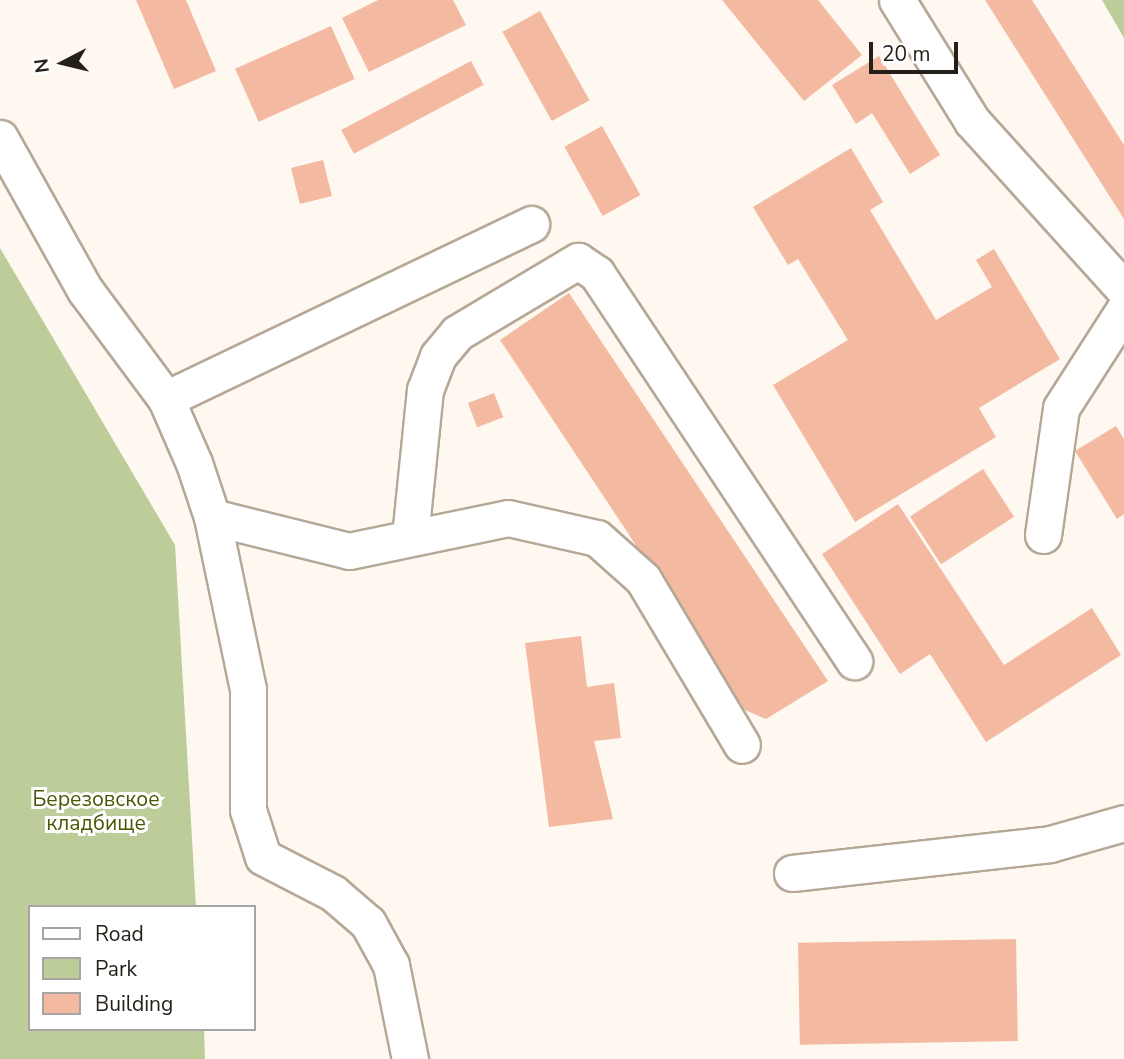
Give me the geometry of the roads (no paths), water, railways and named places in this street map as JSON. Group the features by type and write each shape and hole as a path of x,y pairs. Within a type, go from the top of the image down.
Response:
{"lane":[{"path":"897,0 972,121 1124,289"},
{"path":"0,138 85,290 166,399 212,517 248,689 254,836 276,868 333,893 368,923 391,965 410,1059"},
{"path":"166,399 531,224"},
{"path":"410,537 425,390 438,356 457,332 578,261 597,274 854,661"},
{"path":"1043,535 1061,408 1124,310"},
{"path":"212,517 349,551 508,518 597,538 643,579 742,745"},
{"path":"792,873 1050,844 1124,823"}],"park label":[{"name":"Березовское кладбище","path":"96,811"}]}
